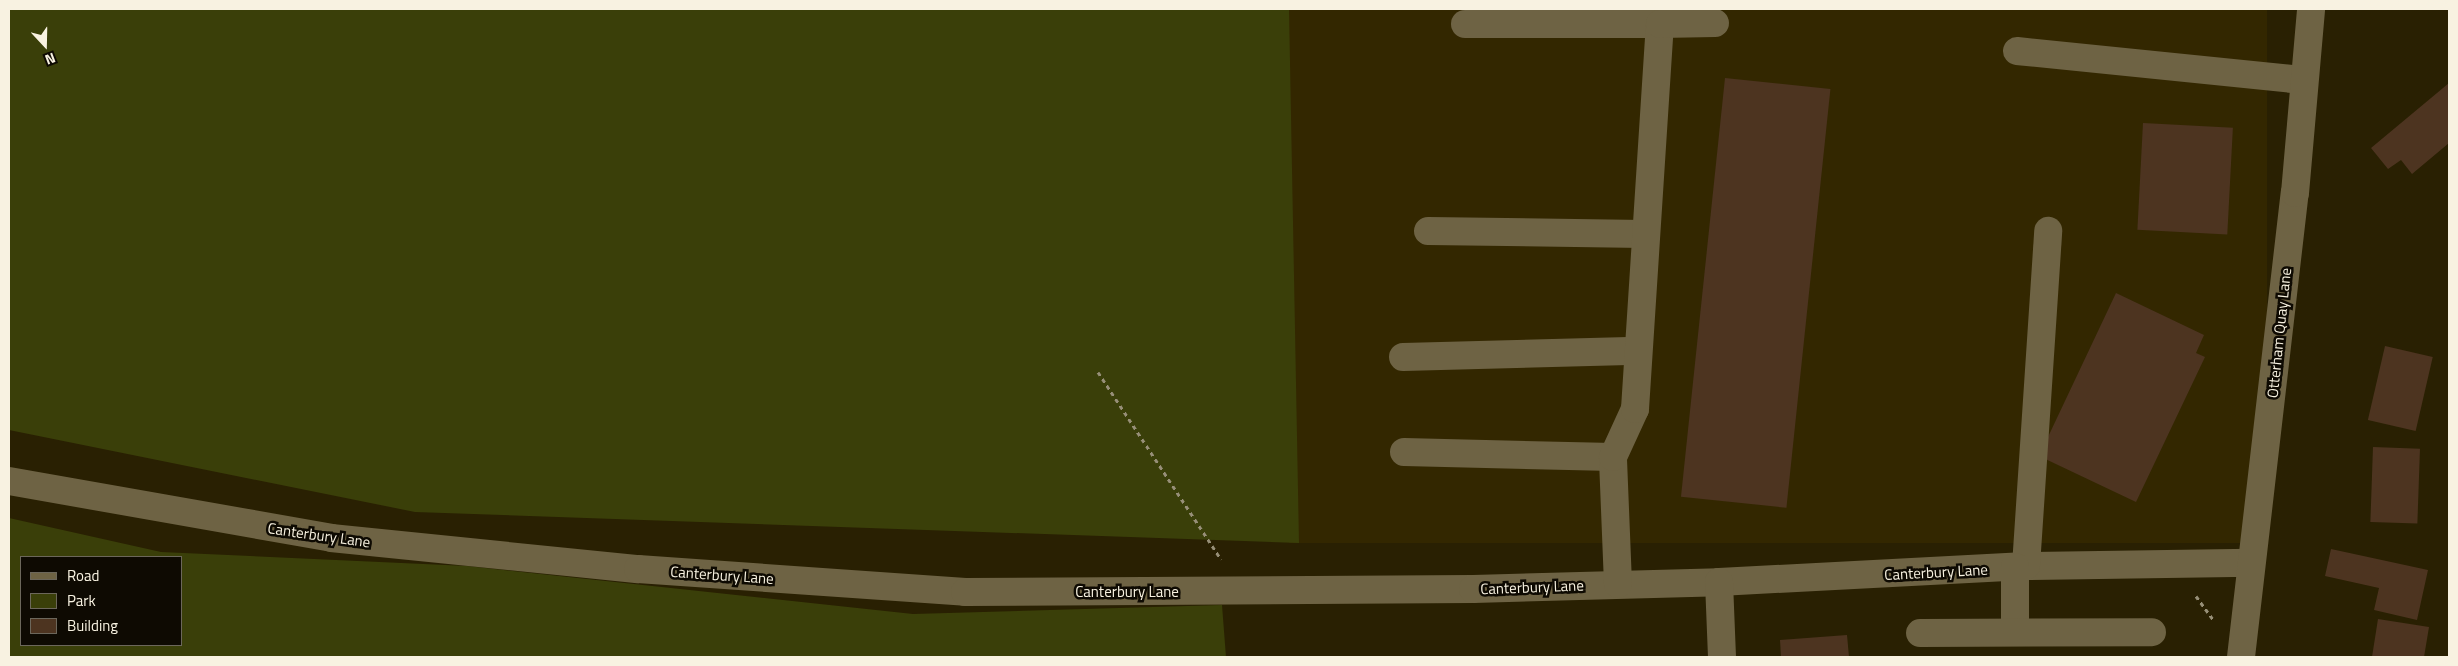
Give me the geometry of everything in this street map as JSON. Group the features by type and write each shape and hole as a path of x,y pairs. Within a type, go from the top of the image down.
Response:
{"street":[{"name":"Otterham Quay Lane","path":"2241,657 2295,193 2311,9"},
{"path":"1465,24 1715,23"},
{"path":"1618,584 1613,457 1634,409 1644,234 1660,24"},
{"path":"2017,50 2304,80"},
{"path":"1428,231 1644,234"},
{"path":"2015,632 2048,231"},
{"path":"1403,357 1638,351"},
{"path":"1404,452 1613,457"},
{"name":"Canterbury Lane","path":"9,481 331,538 638,569 965,592 1473,589 1719,582 2021,567 2251,562"},
{"path":"1719,582 1722,657"},
{"path":"1920,633 2152,632"}],"path":[{"path":"1098,372 1241,591"}],"shaded area":[{"path":"1289,9 2267,9 2267,543 1289,543"}],"green space":[{"path":"9,9 1289,9 1299,543 415,512 9,430"},
{"path":"9,518 161,552 467,566 913,614 1222,605 1226,657 9,657"}],"building":[{"path":"1725,78 1830,89 1786,508 1681,497"},
{"path":"2449,83 2449,143 2412,174 2401,160 2388,169 2371,148"},
{"path":"2143,123 2233,128 2227,235 2137,230"},
{"path":"2116,293 2204,335 2196,353 2205,357 2136,502 2039,456"},
{"path":"2385,346 2433,357 2416,431 2368,420"},
{"path":"2373,447 2420,449 2417,524 2370,522"},
{"path":"2331,549 2428,570 2417,620 2374,610 2379,588 2325,576"},
{"path":"2378,619 2429,627 2424,657 2372,657"},
{"path":"1847,635 1849,657 1781,657 1780,640"}]}
